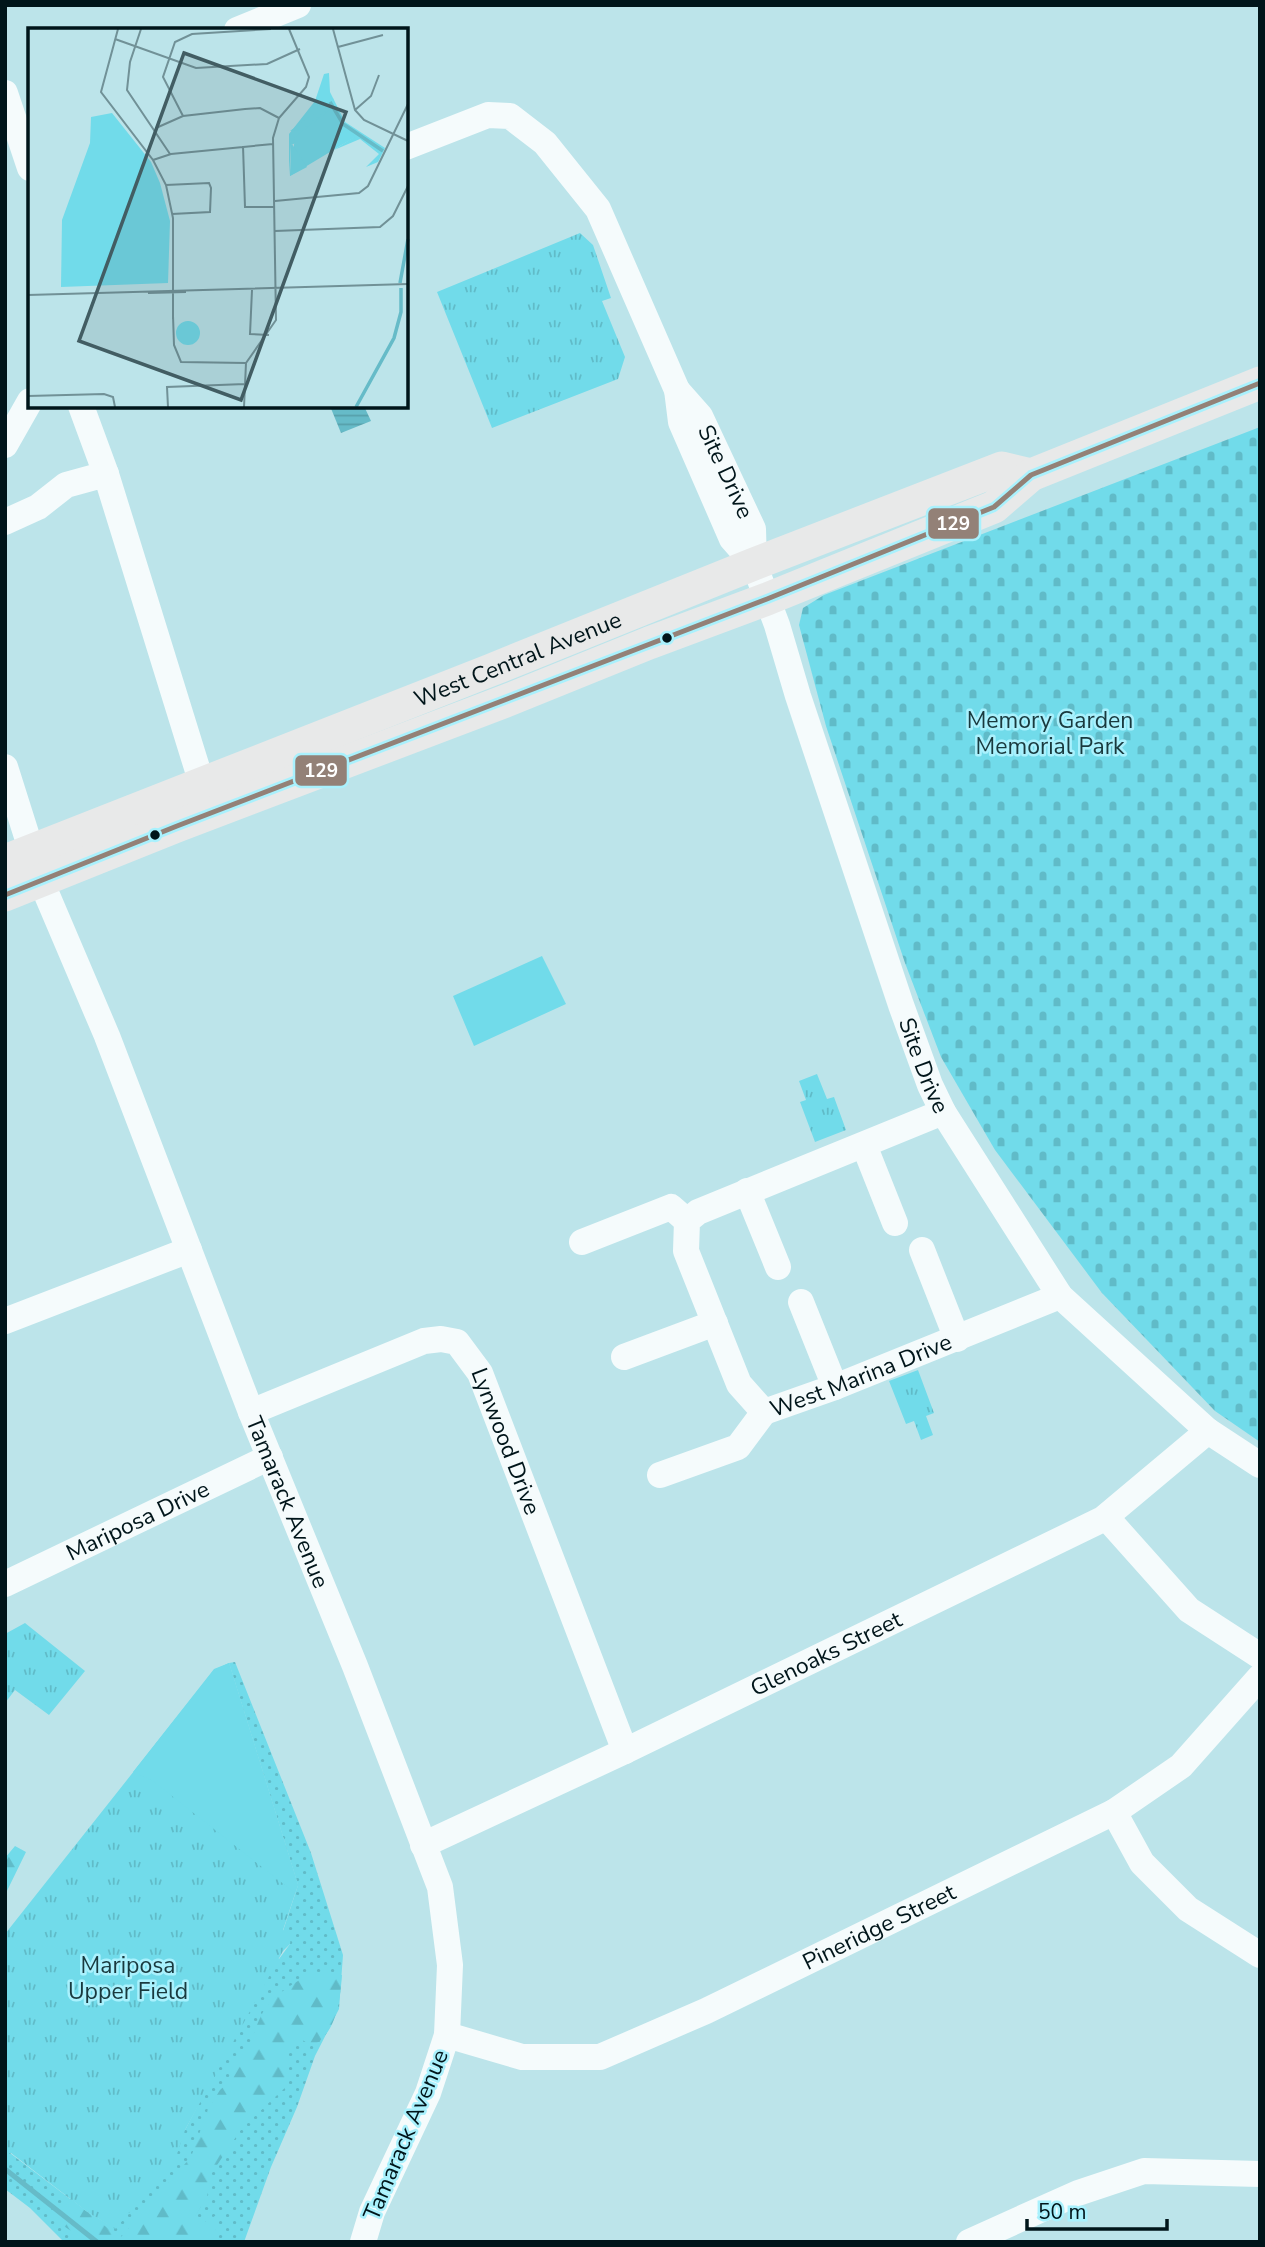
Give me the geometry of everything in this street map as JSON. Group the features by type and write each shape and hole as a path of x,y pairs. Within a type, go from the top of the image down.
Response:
{"main road":[{"name":"West Central Avenue","path":"26,865 767,599 994,507 1031,475 1260,383"},
{"name":"West Central Avenue","path":"5,895 26,865 202,784 1002,468 1031,475"}],"street":[{"path":"242,28 298,5"},
{"path":"5,93 22,116 28,155"},
{"name":"Site Drive","path":"408,146 488,115 510,116 545,143 600,212 677,390 700,416 752,529 754,564 901,1005 943,1112 1060,1296 1208,1432 1260,1465"},
{"path":"5,445 28,405"},
{"path":"82,408 106,474 202,784"},
{"path":"5,523 38,507 66,485 106,474"},
{"name":"Tamarack Avenue","path":"5,767 21,812 26,865 107,1036 251,1412 355,1666 440,1887 450,1965 447,2035 428,2093 372,2212 363,2242"},
{"path":"582,1242 671,1207 687,1221 698,1212 747,1191 943,1112"},
{"path":"864,1145 895,1223"},
{"path":"747,1191 778,1267"},
{"name":"West Marina Drive","path":"687,1221 686,1251 739,1384 764,1412 835,1387 1060,1296"},
{"path":"5,1321 189,1250"},
{"path":"922,1250 957,1339"},
{"path":"801,1302 835,1387"},
{"path":"624,1357 715,1323"},
{"name":"Lynwood Drive","path":"251,1412 424,1341 441,1339 457,1342 480,1373 625,1751"},
{"path":"660,1475 738,1447 764,1412"},
{"name":"Glenoaks Street","path":"423,1845 625,1751 1106,1517 1208,1432"},
{"name":"Mariposa Drive","path":"5,1584 270,1457"},
{"path":"1106,1517 1189,1610 1260,1656"},
{"name":"Pineridge Street","path":"447,2035 522,2057 600,2057 706,2011 1114,1812 1181,1766 1260,1677"},
{"path":"1114,1812 1142,1863 1188,1909 1260,1955"},
{"path":"969,2242 1078,2193 1144,2171 1260,2174"}],"green space":[{"path":"580,233 593,245 611,298 602,301 625,357 618,379 492,428 437,292"},
{"name":"Memory Garden Memorial Park","path":"1260,427 1260,1442 1215,1411 1102,1293 995,1150 941,1057 905,963 826,726 799,625 803,608 824,595"},
{"path":"542,956 566,1004 474,1046 453,996"},
{"path":"817,1074 827,1099 834,1097 846,1130 815,1142 800,1102 806,1100 799,1081"},
{"path":"918,1370 934,1413 926,1416 933,1435 921,1440 914,1421 906,1424 889,1381"},
{"path":"25,1623 85,1671 49,1715 15,1690 5,1703 5,1634"},
{"path":"235,1662 311,1853 343,1955 339,2009 315,2056 244,2242 64,2242 30,2208 5,2189 5,2153 10,2153 86,2211 108,2224 5,1989 279,1959 290,1944 283,1931 298,1885 229,1663","holes":["197,2107 185,2130 178,2112"]},
{"name":"Mariposa Upper Field","path":"229,1663 298,1885 283,1930 291,1936 290,1944 283,1951 185,2130 175,2160 115,2229 86,2211 11,2153 5,2153 5,1934 214,1670"},
{"path":"229,1663 298,1885 295,1893 153,1781 133,1772 214,1669"},
{"path":"15,1846 26,1852 5,1895 5,1858"},
{"path":"311,1973 342,1975 336,2015 327,2033 312,2046 296,2036 288,2053 289,2084 242,2128 211,2174 207,2197 193,2219 201,2224 222,2212 211,2242 77,2242 74,2233 55,2220 60,2209 71,2199 120,2238 191,2157 208,2109 220,2090 231,2080 229,2069 247,2049 267,2006 284,1990"}],"shaded area":[{"path":"331,408 365,408 371,421 341,433"}],"waterway":[{"path":"5,2169 97,2242"}],"transit line":[{"name":"129","path":"5,895 767,599 994,507 1031,475 1260,383"}]}
